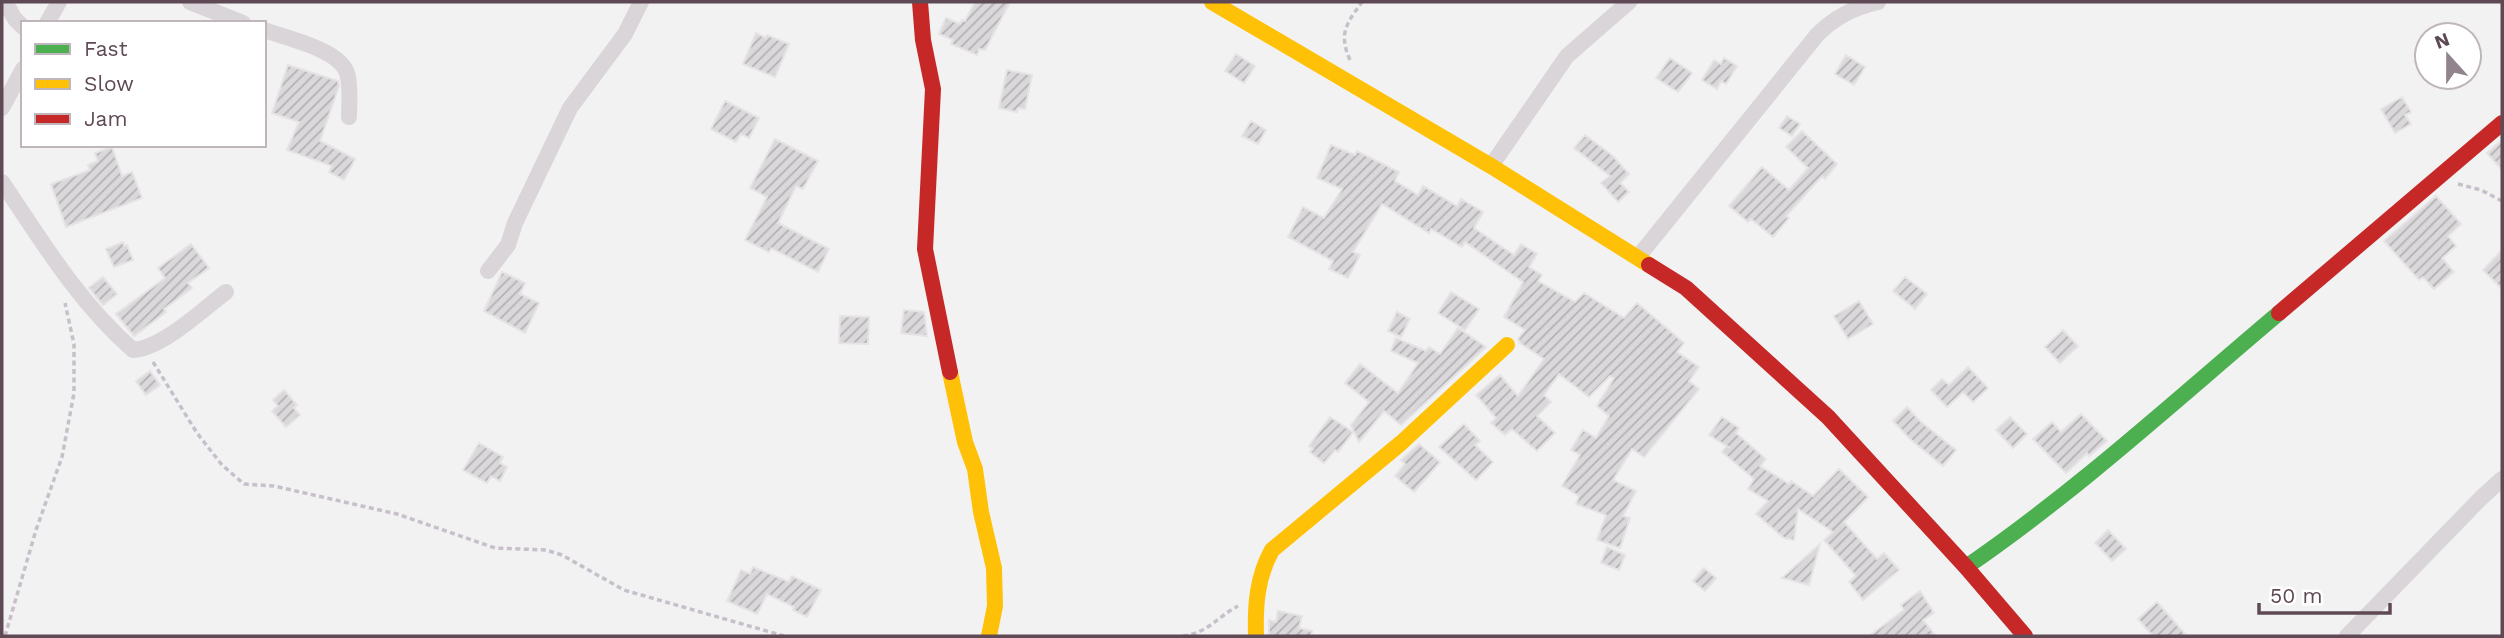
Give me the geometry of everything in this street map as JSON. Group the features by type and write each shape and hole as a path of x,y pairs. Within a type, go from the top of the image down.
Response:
{"street":[{"path":"5,2 21,25"},
{"path":"48,21 59,2"},
{"path":"190,2 238,21"},
{"path":"488,271 508,244 515,223 570,108 625,34 642,2"},
{"path":"920,2 923,40 933,89 925,249 965,442 975,469 981,512 994,568 995,606 989,636"},
{"path":"1212,2 1491,166 1686,288 1828,417 1966,567 2025,636"},
{"path":"1491,166 1567,56 1629,2"},
{"path":"1638,257 1841,7 1878,2"},
{"path":"266,31 322,50 338,60 348,78 349,117"},
{"path":"2,108 21,73"},
{"path":"1966,567 2010,537 2111,455 2502,123"},
{"path":"2,181 59,268 118,337 133,350 144,349 163,339 226,292"},
{"path":"1256,636 1256,599 1263,564 1272,550 1401,443 1507,345"},
{"path":"2347,636 2502,479"}],"path":[{"path":"1362,2 1344,29 1347,54 1362,90"},
{"path":"2435,181 2481,190 2502,201"},
{"path":"5,636 36,530 62,457 74,393 74,344 64,300"},
{"path":"144,349 197,433 222,465 244,484 274,486 372,508 424,522 466,540 495,548 546,550 562,555 624,590 784,636"},
{"path":"1183,636 1207,629 1231,610 1256,599"}],"building":[{"path":"975,2 1010,2 985,50 979,49 977,55 951,44 953,40 939,34 946,18 960,24 962,20 965,21"},
{"path":"756,33 789,44 775,77 743,64"},
{"path":"1236,54 1255,66 1244,83 1225,71"},
{"path":"1846,55 1865,67 1854,85 1835,74"},
{"path":"1670,58 1692,73 1678,92 1656,78"},
{"path":"1724,58 1737,66 1726,84 1721,81 1717,89 1702,80 1714,60 1721,64"},
{"path":"288,65 338,81 339,86 320,141 355,159 344,180 329,172 332,166 287,150 299,122 272,113"},
{"path":"1007,70 1032,75 1025,109 1018,108 1017,112 999,108"},
{"path":"2402,97 2411,112 2405,115 2411,124 2395,133 2381,109"},
{"path":"725,101 759,118 749,138 741,134 736,142 711,129"},
{"path":"1787,116 1800,124 1792,136 1779,128"},
{"path":"1251,121 1266,130 1258,144 1242,136"},
{"path":"1802,131 1837,164 1825,179 1822,176 1786,216 1789,218 1773,237 1751,219 1748,222 1729,206 1762,167 1789,190 1808,168 1786,147"},
{"path":"1585,135 1613,156 1629,174 1620,183 1629,192 1618,202 1601,183 1610,176 1574,148"},
{"path":"775,139 818,161 803,189 796,186 778,223 829,249 818,272 771,248 769,252 745,240 767,197 750,188"},
{"path":"2502,140 2502,170 2487,153"},
{"path":"1331,145 1355,155 1357,151 1399,172 1395,181 1418,195 1423,186 1457,206 1461,199 1483,212 1474,228 1514,255 1521,244 1537,254 1529,267 1542,275 1538,281 1575,302 1584,293 1624,318 1637,303 1684,343 1677,352 1699,367 1689,381 1699,389 1644,457 1632,449 1613,480 1636,491 1623,516 1630,518 1620,548 1597,540 1606,515 1576,504 1579,496 1562,486 1580,455 1571,450 1583,430 1596,438 1609,416 1597,406 1614,378 1610,376 1589,397 1559,374 1544,395 1551,402 1537,416 1555,433 1537,451 1512,429 1505,435 1491,423 1496,418 1476,395 1500,375 1518,396 1544,359 1520,343 1518,339 1525,330 1504,317 1523,282 1465,242 1462,247 1431,229 1429,233 1382,204 1353,252 1360,255 1348,278 1329,269 1333,261 1288,237 1303,207 1324,218 1342,189 1317,178"},
{"path":"112,147 122,176 132,172 142,198 66,227 51,184 90,170 88,165 98,161 95,153"},
{"path":"2436,196 2461,224 2448,236 2456,246 2442,258 2454,272 2434,289 2423,277 2419,280 2384,241"},
{"path":"123,242 133,260 114,267 106,249"},
{"path":"191,244 209,268 188,283 192,288 164,309 166,312 134,336 116,314 165,278 158,268"},
{"path":"2502,250 2502,289 2483,270"},
{"path":"502,272 525,283 520,294 539,303 525,333 484,311"},
{"path":"103,277 117,294 103,305 89,288"},
{"path":"1905,277 1927,294 1915,309 1893,291"},
{"path":"1451,292 1479,309 1465,330 1438,313"},
{"path":"1859,301 1873,324 1848,339 1834,316"},
{"path":"904,310 924,312 927,336 901,333"},
{"path":"1397,312 1410,319 1401,337 1388,331"},
{"path":"840,316 869,317 868,344 839,343"},
{"path":"1458,328 1486,347 1401,425 1384,411 1359,442 1351,425 1369,402 1345,383 1360,364 1398,393 1418,363 1391,351 1396,338 1426,351 1429,347 1440,354"},
{"path":"2063,330 2078,346 2060,363 2045,347"},
{"path":"1968,367 1988,388 1973,402 1963,392 1947,407 1931,390 1942,379 1949,385"},
{"path":"150,371 160,385 146,395 136,381"},
{"path":"284,390 297,405 294,408 300,415 286,427 272,411 278,406 273,400"},
{"path":"1907,407 1956,450 1943,466 1893,421"},
{"path":"2081,414 2107,441 2089,456 2087,453 2066,473 2033,439 2052,422 2061,432"},
{"path":"1330,417 1353,432 1338,452 1335,450 1324,463 1310,452 1313,449 1309,446"},
{"path":"1722,417 1739,428 1736,433 1766,459 1760,466 1789,484 1791,481 1813,496 1839,469 1868,497 1844,522 1877,559 1884,553 1899,570 1863,600 1849,582 1856,576 1824,540 1833,532 1798,509 1794,540 1784,538 1756,514 1768,501 1748,489 1754,479 1722,452 1727,446 1709,435"},
{"path":"2010,417 2027,434 2013,448 1996,430"},
{"path":"1464,424 1480,441 1475,445 1493,462 1476,480 1439,447"},
{"path":"479,443 503,457 500,463 507,467 500,481 491,476 487,483 463,470"},
{"path":"1419,444 1440,462 1414,492 1395,476 1405,464 1401,460"},
{"path":"2108,530 2126,549 2112,561 2095,543"},
{"path":"1820,544 1809,585 1782,578"},
{"path":"1607,547 1625,555 1619,570 1601,563"},
{"path":"753,567 789,582 792,576 821,590 807,617 793,610 794,607 767,594 757,614 727,601 741,570 750,574"},
{"path":"1704,568 1716,578 1705,591 1693,581"},
{"path":"1920,591 1934,613 1923,620 1936,636 1869,636 1904,610 1901,605"},
{"path":"2157,602 2187,636 2153,636 2138,619"},
{"path":"1278,611 1302,616 1299,628 1312,631 1311,636 1269,636 1269,620 1276,622"}],"traffic: fast":[{"path":"1966,567 2087,476 2279,313"}],"traffic: slow":[{"path":"1212,2 1491,166 1649,265"},
{"path":"1256,636 1258,591 1272,550 1401,443 1507,345"},
{"path":"950,372 965,442 975,469 981,512 994,568 995,606 989,636"}],"traffic: jam":[{"path":"920,2 923,40 933,89 925,249 950,372"},
{"path":"2279,313 2502,123"},
{"path":"1649,265 1686,288 1828,417 1966,567 2025,636"}]}
